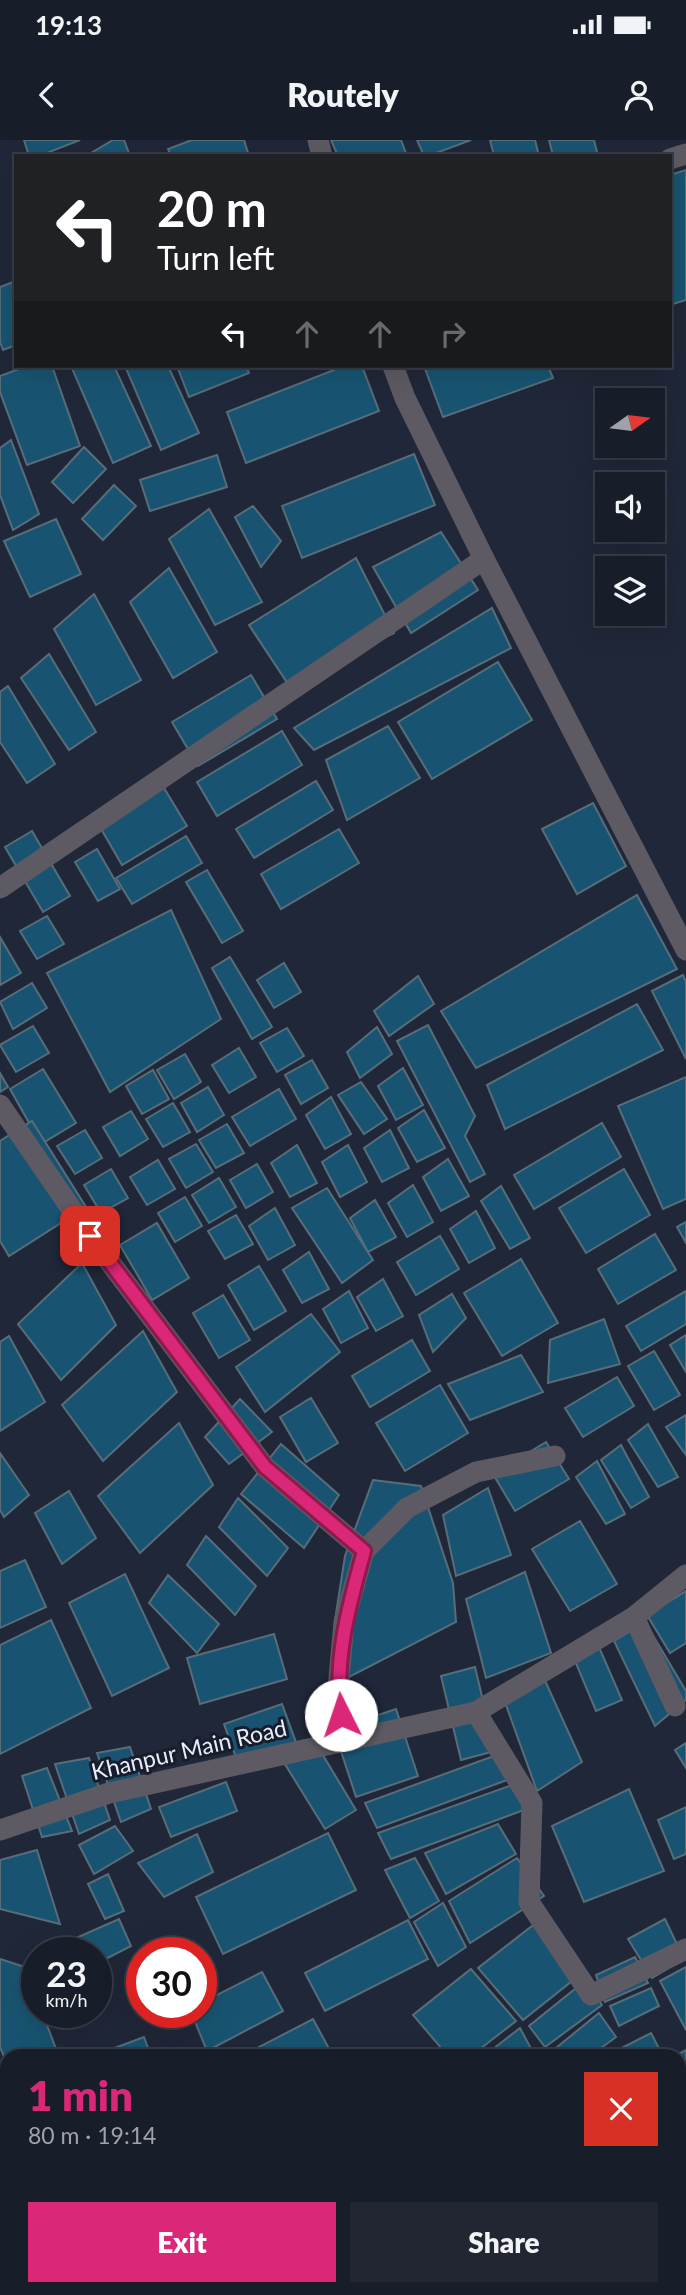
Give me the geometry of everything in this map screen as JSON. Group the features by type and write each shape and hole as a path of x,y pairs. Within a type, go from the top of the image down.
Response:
{"street":[{"path":"394,368 405,398 484,559 686,950"},
{"path":"0,888 484,559"},
{"path":"0,1105 90,1236 265,1467 364,1551"},
{"path":"344,1741 338,1689 344,1622 364,1551 407,1508 476,1472 555,1456"},
{"name":"Khanpur Main Road","path":"0,1830 109,1793 476,1712 634,1618 686,1575"},
{"path":"634,1618 675,1706"},
{"path":"476,1712 532,1803 529,1902 590,1995 686,1949"}],"building":[{"path":"24,140 80,140 44,154 28,154"},
{"path":"113,140 124,140 129,154 89,154"},
{"path":"192,140 244,140 248,154 170,154 168,149"},
{"path":"331,140 401,140 406,154 337,154"},
{"path":"417,140 471,140 433,154 423,154"},
{"path":"490,140 535,140 538,154 494,154"},
{"path":"549,140 594,140 598,154 552,154"},
{"path":"686,170 686,300 672,304 672,174"},
{"path":"14,282 14,346 3,350 0,342 0,287"},
{"path":"22,368 53,368 80,446 27,465 0,392 0,376"},
{"path":"72,368 115,368 151,446 113,463"},
{"path":"126,368 169,368 199,433 161,450"},
{"path":"178,368 247,368 249,373 189,397"},
{"path":"339,368 363,368 379,411 246,463 227,412"},
{"path":"425,368 549,368 553,378 443,417"},
{"path":"11,440 39,514 13,530 0,495 0,448"},
{"path":"84,447 106,469 73,503 52,482"},
{"path":"414,454 435,505 302,558 282,506"},
{"path":"217,455 227,487 150,511 140,480"},
{"path":"114,485 136,506 103,540 82,519"},
{"path":"253,506 281,541 261,567 235,517"},
{"path":"209,509 262,602 215,625 169,539"},
{"path":"56,519 81,574 30,597 4,541"},
{"path":"441,532 478,590 411,633 373,567"},
{"path":"356,558 394,633 288,684 249,625"},
{"path":"169,568 217,652 173,678 130,602"},
{"path":"94,594 141,680 96,705 54,629"},
{"path":"492,608 511,648 314,750 294,728"},
{"path":"49,654 96,732 69,750 21,678"},
{"path":"498,662 532,720 432,779 398,722"},
{"path":"251,675 277,719 198,766 172,722"},
{"path":"8,686 55,764 27,783 0,742 0,692"},
{"path":"388,726 420,778 347,820 326,760"},
{"path":"282,731 302,765 217,816 197,782"},
{"path":"316,781 333,810 254,858 236,829"},
{"path":"164,788 187,826 122,865 100,827"},
{"path":"593,803 626,866 577,894 542,829"},
{"path":"339,829 359,863 281,909 261,874"},
{"path":"32,831 70,896 43,912 5,847"},
{"path":"186,836 202,863 132,904 116,878"},
{"path":"97,849 120,889 98,901 75,862"},
{"path":"207,870 243,931 222,943 186,882"},
{"path":"637,895 677,969 476,1068 441,1011"},
{"path":"171,910 221,1019 110,1092 47,973"},
{"path":"47,916 64,944 37,959 20,931"},
{"path":"0,937 21,973 0,985"},
{"path":"230,957 272,1027 252,1039 212,968"},
{"path":"284,963 301,992 274,1008 257,980"},
{"path":"683,975 686,982 686,1059 652,991"},
{"path":"418,976 434,1004 389,1036 374,1011"},
{"path":"32,983 47,1008 13,1029 0,1002"},
{"path":"637,1004 663,1050 505,1129 487,1085"},
{"path":"428,1025 475,1116 465,1136 485,1174 470,1182 397,1041"},
{"path":"33,1026 49,1053 16,1072 0,1045"},
{"path":"377,1027 392,1054 360,1078 347,1052"},
{"path":"287,1028 304,1056 277,1072 260,1043"},
{"path":"239,1048 256,1077 229,1093 212,1065"},
{"path":"185,1054 201,1082 174,1099 157,1070"},
{"path":"312,1060 328,1088 301,1104 285,1075"},
{"path":"403,1068 423,1105 396,1120 378,1086"},
{"path":"43,1069 76,1123 41,1144 10,1089"},
{"path":"153,1070 169,1099 142,1114 126,1086"},
{"path":"0,1073 8,1087 0,1092"},
{"path":"686,1077 686,1199 663,1209 618,1106"},
{"path":"361,1082 387,1119 364,1134 338,1095"},
{"path":"208,1087 224,1115 197,1132 181,1103"},
{"path":"279,1089 296,1119 250,1146 232,1117"},
{"path":"331,1097 351,1134 325,1149 306,1115"},
{"path":"173,1103 190,1132 163,1147 146,1119"},
{"path":"424,1110 445,1148 417,1162 398,1128"},
{"path":"131,1111 148,1139 120,1156 103,1127"},
{"path":"32,1121 86,1207 9,1256 0,1241 0,1141"},
{"path":"602,1123 621,1157 534,1209 514,1175"},
{"path":"227,1124 244,1153 216,1168 199,1140"},
{"path":"85,1130 102,1158 75,1174 57,1146"},
{"path":"390,1130 409,1168 382,1182 364,1148"},
{"path":"196,1144 213,1172 186,1188 169,1159"},
{"path":"297,1145 317,1183 290,1197 271,1163"},
{"path":"348,1145 367,1182 340,1197 322,1162"},
{"path":"448,1159 469,1196 441,1211 423,1177"},
{"path":"158,1160 175,1189 147,1205 130,1177"},
{"path":"257,1164 273,1192 246,1208 230,1180"},
{"path":"111,1169 128,1198 101,1213 84,1185"},
{"path":"624,1169 650,1215 586,1253 559,1208"},
{"path":"219,1178 236,1207 209,1223 192,1195"},
{"path":"413,1185 433,1222 407,1237 388,1203"},
{"path":"501,1186 530,1238 510,1249 481,1201"},
{"path":"327,1188 373,1260 342,1283 292,1208"},
{"path":"185,1197 202,1226 175,1242 158,1213"},
{"path":"375,1200 396,1237 368,1252 350,1218"},
{"path":"275,1208 295,1245 268,1260 249,1226"},
{"path":"476,1211 495,1248 469,1263 450,1229"},
{"path":"236,1215 253,1244 225,1259 208,1231"},
{"path":"686,1222 686,1243 677,1227"},
{"path":"157,1223 189,1278 152,1300 120,1245"},
{"path":"655,1234 676,1270 618,1304 598,1269"},
{"path":"440,1236 459,1269 416,1295 397,1262"},
{"path":"309,1252 329,1289 302,1303 283,1270"},
{"path":"521,1259 558,1323 502,1356 464,1293"},
{"path":"82,1263 116,1325 61,1380 18,1324"},
{"path":"259,1266 286,1311 254,1330 228,1285"},
{"path":"383,1279 403,1316 376,1331 357,1297"},
{"path":"349,1291 368,1328 341,1343 323,1309"},
{"path":"686,1291 686,1324 641,1351 626,1326"},
{"path":"452,1294 466,1318 433,1352 419,1315"},
{"path":"223,1295 250,1340 219,1358 193,1313"},
{"path":"311,1314 340,1352 265,1412 236,1367"},
{"path":"604,1319 620,1364 548,1383 550,1340"},
{"path":"143,1331 177,1392 103,1461 62,1405"},
{"path":"686,1335 686,1372 670,1345"},
{"path":"9,1336 45,1402 0,1431 0,1342"},
{"path":"412,1340 430,1371 370,1407 352,1376"},
{"path":"654,1351 680,1395 654,1410 628,1366"},
{"path":"521,1355 543,1392 470,1420 448,1384"},
{"path":"617,1377 634,1406 583,1437 565,1408"},
{"path":"440,1385 468,1433 405,1471 376,1423"},
{"path":"311,1398 338,1443 306,1462 280,1417"},
{"path":"240,1399 272,1432 229,1464 205,1437"},
{"path":"686,1415 686,1455 666,1427"},
{"path":"179,1423 213,1485 140,1553 98,1496"},
{"path":"648,1424 678,1477 658,1487 628,1440"},
{"path":"546,1442 569,1479 515,1511 493,1474"},
{"path":"281,1444 339,1495 304,1548 241,1494"},
{"path":"621,1445 649,1497 631,1508 601,1460"},
{"path":"0,1453 29,1495 4,1517 0,1510"},
{"path":"597,1461 625,1514 606,1524 576,1477"},
{"path":"373,1480 421,1486 453,1583 456,1622 347,1678 335,1620 345,1556"},
{"path":"488,1488 511,1555 456,1576 443,1515"},
{"path":"69,1491 96,1538 62,1564 35,1513"},
{"path":"238,1498 288,1548 267,1576 219,1527"},
{"path":"580,1521 617,1584 570,1611 532,1549"},
{"path":"206,1536 256,1586 235,1615 187,1565"},
{"path":"25,1560 46,1607 0,1628 0,1571"},
{"path":"525,1572 551,1653 486,1678 466,1599"},
{"path":"125,1574 169,1668 112,1696 69,1603"},
{"path":"168,1575 219,1624 197,1653 149,1603"},
{"path":"686,1591 686,1643 670,1653 647,1615"},
{"path":"51,1620 91,1708 0,1754 0,1645"},
{"path":"645,1622 686,1691 686,1700 655,1726 614,1641"},
{"path":"274,1634 287,1679 200,1704 187,1658"},
{"path":"595,1638 622,1700 596,1711 570,1649"},
{"path":"475,1667 495,1751 461,1760 441,1676"},
{"path":"542,1674 582,1762 537,1791 502,1694"},
{"path":"282,1704 297,1745 239,1766 224,1724"},
{"path":"396,1709 418,1776 356,1797 334,1730"},
{"path":"315,1742 356,1810 325,1829 283,1761"},
{"path":"686,1743 686,1768 675,1750"},
{"path":"130,1747 151,1809 121,1822 97,1753"},
{"path":"502,1753 510,1779 377,1828 365,1803"},
{"path":"89,1758 110,1820 79,1834 55,1764"},
{"path":"47,1768 72,1831 42,1837 22,1776"},
{"path":"226,1782 237,1811 171,1837 159,1807"},
{"path":"515,1784 524,1810 391,1859 378,1833"},
{"path":"629,1789 664,1871 584,1902 552,1826"},
{"path":"686,1807 686,1854 674,1859 658,1820"},
{"path":"498,1824 516,1854 446,1894 425,1853"},
{"path":"115,1826 133,1851 94,1874 79,1845"},
{"path":"328,1833 356,1890 223,1954 196,1897"},
{"path":"197,1834 213,1872 164,1897 138,1863"},
{"path":"37,1850 60,1924 0,1909 0,1860"},
{"path":"415,1858 439,1901 410,1918 385,1870"},
{"path":"517,1858 544,1896 470,1943 449,1901"},
{"path":"108,1874 124,1911 105,1919 88,1884"},
{"path":"443,1903 466,1947 438,1966 414,1922"},
{"path":"119,1919 127,1937 126,1949 112,1956 112,1937 78,1937"},
{"path":"665,1919 684,1959 652,1978 628,1939"},
{"path":"408,1920 428,1959 325,2011 305,1973"},
{"path":"537,1922 582,1973 523,2020 478,1968"},
{"path":"635,1957 648,1983 605,2002 596,1975"},
{"path":"0,1959 21,1966 21,2028 48,2028 56,2049 1,2049"},
{"path":"686,1967 686,2030 660,1981"},
{"path":"471,1969 516,2021 480,2049 442,2049 413,2015"},
{"path":"262,1972 283,2011 206,2049 198,2028 217,2028 217,1995"},
{"path":"586,1980 602,2005 545,2047 529,2026"},
{"path":"651,1988 659,2006 619,2026 610,2006"},
{"path":"599,2013 616,2037 600,2049 555,2049"},
{"path":"313,2019 329,2049 255,2049"},
{"path":"520,2028 531,2049 493,2049"},
{"path":"651,2033 659,2049 620,2049"},
{"path":"144,2037 148,2049 112,2049"}],"route":[{"path":"90,1236 265,1467 364,1551 344,1622 338,1689 341,1715"}]}
